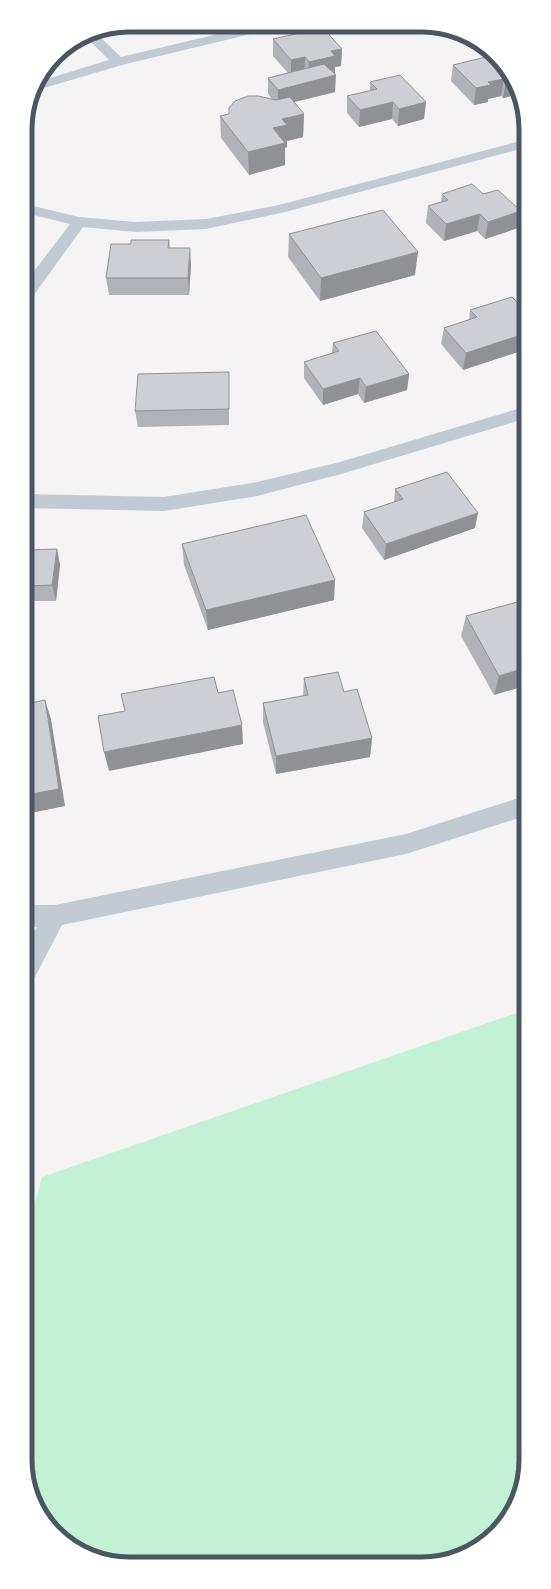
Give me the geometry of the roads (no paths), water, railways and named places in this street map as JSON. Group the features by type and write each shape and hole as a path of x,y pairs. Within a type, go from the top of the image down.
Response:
{"street":[{"path":"42,86 118,62 242,32"},
{"path":"94,38 118,62"},
{"path":"32,210 80,222 136,227 206,224 280,209 519,145"},
{"path":"32,287 80,222"},
{"path":"32,500 67,503 164,504 257,489 340,468 519,414"},
{"path":"32,916 55,916 406,844 519,808"},
{"path":"32,958 55,916"}]}
